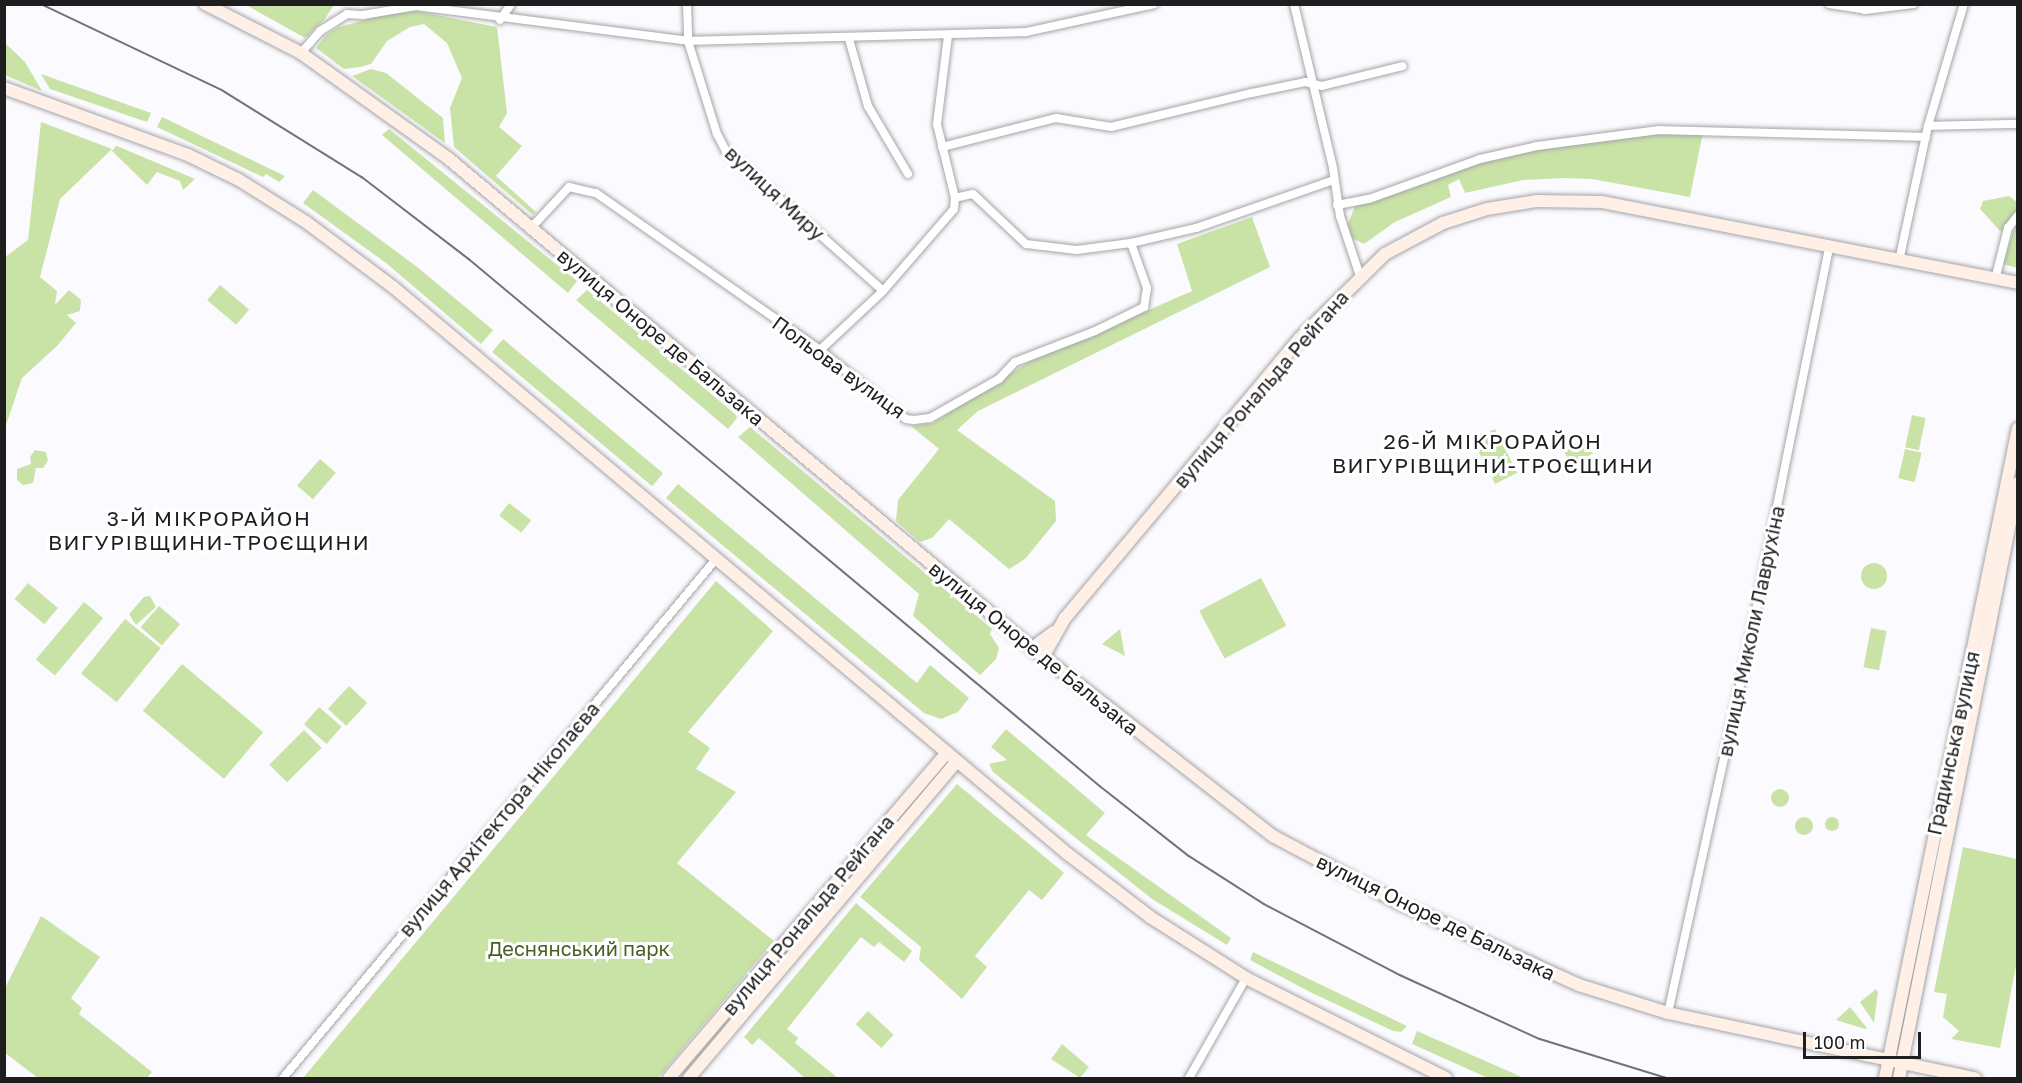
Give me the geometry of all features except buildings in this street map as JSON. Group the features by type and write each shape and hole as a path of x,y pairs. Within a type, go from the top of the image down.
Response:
{"street":[{"name":"вулиця Оноре де Бальзака","path":"205,4 301,53 448,159 1032,648 1273,836 1502,952 1579,985 1668,1013 1975,1078"},
{"path":"500,20 511,4"},
{"name":"вулиця Миру","path":"687,4 688,41 713,125 726,151 883,291"},
{"path":"1294,4 1334,180 1337,205 1360,276"},
{"path":"1829,4 1865,10 1914,4"},
{"path":"1899,261 1928,126 1964,4"},
{"path":"301,53 320,31 347,9 363,15 386,7 416,6 500,20 688,41 849,39 1036,31 1153,5"},
{"path":"820,350 883,291 954,209 955,198 942,147 938,106 948,36"},
{"path":"849,39 868,106 908,174"},
{"path":"942,147 1056,118 1111,127 1252,93 1313,84 1322,86 1403,66"},
{"path":"4,88 29,100"},
{"path":"4,96 79,113 188,155 239,180 306,222 393,287 1069,855 1150,917 1246,978 1446,1078"},
{"path":"1928,126 2018,124"},
{"path":"1337,205 1369,199 1480,159 1537,146 1659,130 1926,137"},
{"path":"955,198 973,194 1026,244 1077,250 1131,243 1196,228 1334,180"},
{"name":"Польова вулиця","path":"531,228 569,187 596,194 820,350 906,419 930,418 999,379 1015,362 1095,331 1144,307 1147,288 1131,243"},
{"name":"вулиця Рональда Рейгана","path":"1032,648 1054,632 1299,339 1360,276 1385,254 1443,223 1487,209 1537,201 1609,203 2018,283"},
{"path":"1995,280 2008,228 2018,215"},
{"name":"вулиця Миколи Лаврухіна","path":"1668,1013 1761,590 1829,247"},
{"name":"Градинська вулиця","path":"1885,1078 2018,428"},
{"name":"Градинська вулиця","path":"1899,1078 2018,483"},
{"name":"вулиця Архітектора Ніколаєва","path":"283,1078 716,560"},
{"name":"вулиця Рональда Рейгана","path":"1043,657 1054,632"},
{"name":"вулиця Рональда Рейгана","path":"669,1078 947,752"},
{"name":"вулиця Рональда Рейгана","path":"688,1078 957,761"},
{"path":"1189,1078 1246,978"}],"green space":[{"path":"246,5 334,5 324,20 305,38"},
{"path":"416,11 497,27 507,113 499,127 522,146 496,176 536,212 533,215 454,147 450,108 462,78 447,43 424,24 410,27 387,41 371,64 360,67 344,69 316,48 326,35 339,27 395,12"},
{"path":"4,42 25,62 42,91 5,75"},
{"path":"371,69 386,73 443,118 445,143 352,76"},
{"path":"41,74 151,113 147,122 50,89"},
{"path":"162,117 285,176 279,182 266,174 263,177 157,127"},
{"path":"41,122 112,149 60,199 40,277 57,291 55,305 69,290 81,300 80,311 67,315 76,323 57,346 22,378 5,428 5,257 28,240"},
{"path":"389,129 577,281 568,293 382,135"},
{"path":"1658,132 1703,132 1690,197 1592,179 1563,178 1523,180 1465,193 1459,179 1448,185 1451,197 1395,222 1364,244 1350,237 1347,226 1356,204 1481,160 1537,148"},
{"path":"116,146 195,179 183,190 180,181 157,172 147,185 112,151"},
{"path":"313,190 416,266 493,330 481,344 386,263 303,203"},
{"path":"2009,196 2017,202 2017,215 2008,228 2000,231 1980,209 1983,201"},
{"path":"1252,217 1270,267 978,411 957,430 1055,501 1056,521 1025,559 1009,569 949,519 932,538 920,542 896,521 898,500 939,449 911,426 933,423 1027,363 1192,291 1177,244"},
{"path":"2017,221 2017,268 2003,264"},
{"path":"220,285 249,309 236,325 207,300"},
{"path":"587,290 735,414 737,418 728,429 576,300"},
{"path":"503,339 663,473 652,486 492,352"},
{"path":"1912,415 1926,418 1919,450 1905,447"},
{"path":"750,427 992,629 990,634 999,648 996,659 980,675 913,616 919,594 738,437"},
{"path":"1495,429 1517,473 1495,484 1473,440"},
{"path":"1587,441 1593,454 1570,464 1564,452"},
{"path":"1905,449 1922,453 1915,482 1898,478"},
{"path":"35,450 46,452 48,461 43,468 36,468 33,483 23,485 17,480 17,469 31,464 30,457"},
{"path":"320,459 336,473 313,499 297,485"},
{"path":"678,484 917,683 930,665 969,698 958,712 941,719 924,713 666,498"},
{"path":"509,503 531,520 521,533 499,516"},
{"path":"1874,563 1883,567 1887,576 1883,585 1874,589 1865,585 1861,576 1865,567"},
{"path":"1261,578 1286,626 1225,659 1199,611"},
{"name":"Деснянський парк","path":"716,581 773,631 688,732 710,748 696,769 736,792 677,863 774,941 658,1078 303,1078"},
{"path":"28,583 58,608 44,624 15,599"},
{"path":"150,596 156,607 136,625 129,614 144,597"},
{"path":"84,602 103,618 55,676 36,659"},
{"path":"159,606 180,624 162,646 141,627"},
{"path":"125,619 161,648 117,702 81,673"},
{"path":"1871,628 1887,631 1879,670 1863,667"},
{"path":"1120,629 1125,656 1102,644"},
{"path":"182,664 263,732 224,779 143,711"},
{"path":"349,686 367,703 346,726 328,709"},
{"path":"319,707 342,727 327,744 304,724"},
{"path":"1006,729 1105,813 1086,835 1231,938 1227,945 1152,899 993,772 989,764 1007,760 991,747"},
{"path":"304,730 322,748 287,782 269,765"},
{"path":"957,784 1064,873 1042,900 1029,890 975,956 987,967 962,999 919,960 921,947 860,897"},
{"path":"1780,789 1786,792 1789,798 1786,804 1780,807 1774,804 1771,798 1774,792"},
{"path":"1804,817 1810,820 1813,826 1810,832 1804,835 1798,832 1795,826 1798,820"},
{"path":"1832,817 1837,819 1839,824 1837,829 1832,831 1827,829 1825,824 1827,819"},
{"path":"1963,847 2017,859 2017,961 2000,1048 1951,1039 1959,1031 1943,1017 1947,994 1934,992"},
{"path":"856,903 912,951 904,962 879,942 874,947 861,937 787,1029 798,1038 795,1043 838,1078 805,1078 759,1038 752,1045 744,1037"},
{"path":"41,916 100,957 71,998 82,1008 79,1014 152,1072 147,1078 38,1078 5,1053 5,988"},
{"path":"1253,952 1407,1026 1401,1032 1393,1031 1310,992 1250,960"},
{"path":"1876,989 1878,992 1874,1023 1860,1002"},
{"path":"1850,1007 1867,1028 1836,1020"},
{"path":"868,1011 894,1035 881,1048 856,1024"},
{"path":"1417,1031 1524,1078 1488,1078 1412,1044"},
{"path":"1062,1044 1089,1067 1080,1078 1051,1059"}],"tram line":[{"path":"41,4 222,90 362,177 469,259 1100,786 1189,856 1264,904 1400,975 1540,1039 1667,1078"}],"district":[{"name":"26-Й МІКРОРАЙОН ВИГУРІВЩИНИ-ТРОЄЩИНИ","path":"1493,453"},
{"name":"3-Й МІКРОРАЙОН ВИГУРІВЩИНИ-ТРОЄЩИНИ","path":"209,530"}]}
